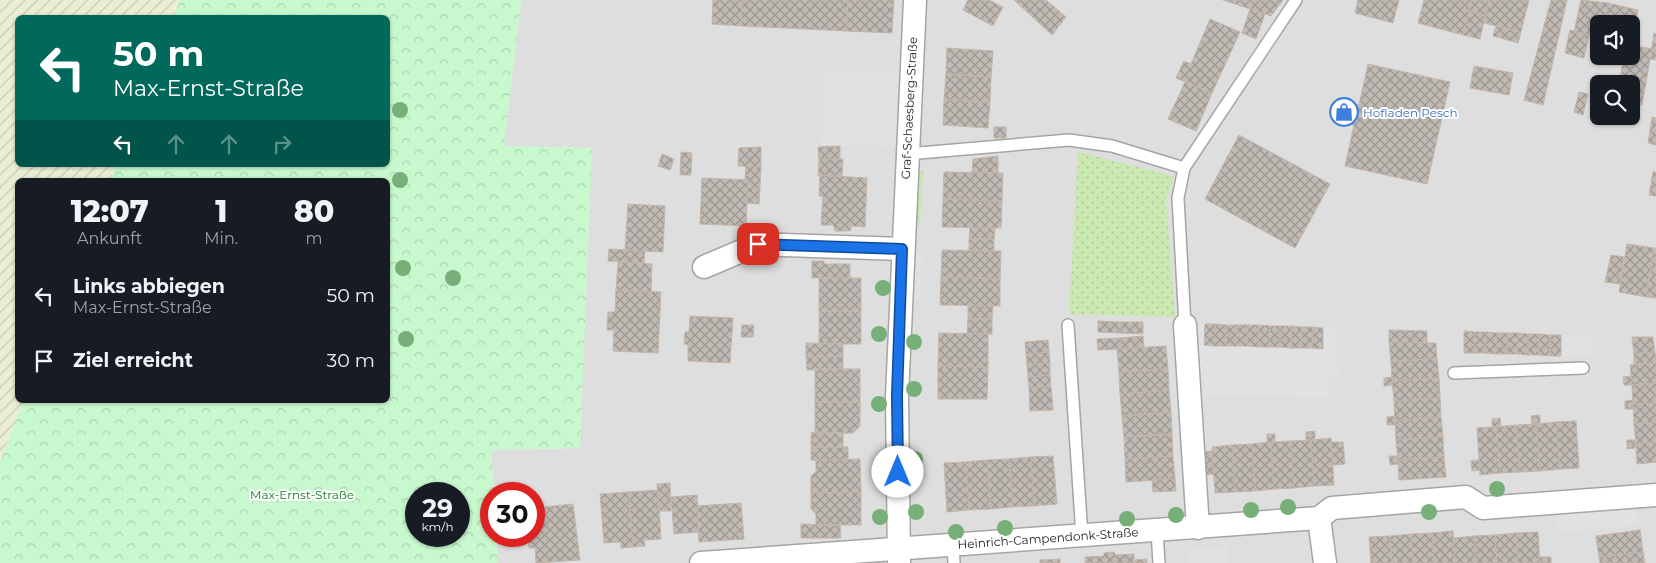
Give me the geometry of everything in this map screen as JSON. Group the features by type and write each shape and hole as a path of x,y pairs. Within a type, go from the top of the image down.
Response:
{"street":[{"name":"Graf-Schaesberg-Straße","path":"902,249 915,0"},
{"path":"701,563 899,555 897,396 902,249 758,244 704,266"},
{"path":"1185,324 1198,528"},
{"name":"Heinrich-Campendonk-Straße","path":"899,555 954,554 1082,536 1319,518 1332,508 1466,497 1482,508 1656,497"},
{"path":"1319,518 1325,563"}],"lane":[{"path":"1185,324 1178,198 1184,168 1296,0"},
{"path":"906,154 1069,140 1112,146 1184,168"},
{"path":"1068,325 1082,536"},
{"path":"1454,373 1583,368"},
{"path":"1157,531 1159,563"}],"shaded area":[{"path":"521,0 1656,0 1656,563 498,563 497,547 545,547 545,482 493,482 491,450 579,448 591,148 504,147"},
{"path":"825,73 902,73 899,146 822,145"},
{"path":"913,252 922,253 920,298 911,297"},
{"path":"1192,324 1205,324 1204,345 1323,349 1323,328 1334,327 1339,377 1329,378 1330,398 1195,395"},
{"path":"1561,335 1592,335 1591,356 1561,356"},
{"path":"1637,506 1639,525 1556,532 1555,512"},
{"path":"1227,546 1229,563 1188,563 1187,550"}],"green space":[{"path":"0,0 180,0 174,15 15,15 15,167 115,167 111,178 15,178 15,403 23,403 0,462"},
{"name":"Max-Ernst-Straße","path":"180,0 521,0 504,146 592,148 580,448 491,450 493,482 480,482 480,547 497,547 498,563 0,563 0,462 23,403 390,403 390,178 111,178 115,167 390,167 390,15 174,15"},
{"path":"1078,152 1174,176 1166,200 1175,317 1069,314"},
{"path":"913,170 923,171 920,224 911,223"}],"building":[{"path":"713,0 742,0 741,26 712,24"},
{"path":"742,0 848,0 846,31 741,26"},
{"path":"848,0 894,0 892,33 846,31"},
{"path":"968,0 989,0 1003,7 993,26 963,10"},
{"path":"1014,0 1046,0 1066,17 1052,35"},
{"path":"1223,0 1253,0 1250,9"},
{"path":"1253,0 1283,0 1271,16 1250,9"},
{"path":"1358,0 1399,0 1393,23 1355,13"},
{"path":"1424,0 1472,0 1463,35 1418,23"},
{"path":"1472,0 1489,0 1486,16 1469,11"},
{"path":"1489,0 1529,0 1521,32 1484,23"},
{"path":"1551,0 1567,0 1543,105 1524,100"},
{"path":"1581,0 1608,3 1605,15 1590,15 1590,36 1574,32"},
{"path":"1608,3 1638,10 1637,15 1606,15"},
{"path":"1250,9 1265,14 1256,39 1242,33"},
{"path":"1469,11 1485,16 1480,39 1463,35"},
{"path":"1210,19 1240,32 1212,93 1176,78 1184,61 1191,64"},
{"path":"1496,26 1521,32 1518,43 1493,36"},
{"path":"1570,30 1589,35 1584,58 1565,53"},
{"path":"1654,33 1656,34 1656,60 1650,59"},
{"path":"1640,47 1652,49 1645,88 1640,87 1640,75 1621,75 1622,65 1640,65"},
{"path":"947,48 993,51 991,77 946,74"},
{"path":"1368,64 1450,82 1427,184 1345,166 1354,125 1342,122 1346,102 1359,105"},
{"path":"1474,66 1513,73 1509,95 1470,88"},
{"path":"946,74 991,77 990,102 944,100"},
{"path":"1185,82 1212,93 1196,131 1168,119"},
{"path":"1640,87 1645,88 1642,105 1640,105"},
{"path":"1579,92 1588,94 1583,115 1574,112"},
{"path":"944,100 990,102 988,128 943,125"},
{"path":"1652,117 1656,118 1656,145 1648,143"},
{"path":"994,127 1006,127 1006,138 994,138"},
{"path":"1239,135 1330,184 1295,248 1205,199"},
{"path":"840,146 840,159 819,160 818,147"},
{"path":"761,147 761,167 738,166 739,148"},
{"path":"681,152 692,153 691,175 680,175"},
{"path":"662,154 674,159 670,170 658,166"},
{"path":"998,156 998,173 972,172 973,159"},
{"path":"843,159 842,176 818,176 819,160"},
{"path":"746,166 761,167 759,204 747,203 748,180 745,180"},
{"path":"944,172 1003,173 1002,201 943,199"},
{"path":"1653,172 1656,172 1656,196 1649,195"},
{"path":"820,175 867,178 865,227 852,226 850,231 835,231 833,225 821,225 823,196 819,196"},
{"path":"702,178 748,180 746,226 700,224"},
{"path":"943,199 1002,201 1001,228 942,227"},
{"path":"628,204 665,206 663,252 625,250"},
{"path":"970,228 995,228 994,239 969,239"},
{"path":"969,239 994,239 994,251 969,250"},
{"path":"1627,244 1654,248 1646,297 1619,292"},
{"path":"1654,248 1656,249 1656,298 1646,297"},
{"path":"609,249 645,251 644,263 608,261"},
{"path":"942,250 1001,251 1000,279 941,277"},
{"path":"1611,255 1624,257 1620,284 1605,282"},
{"path":"812,261 824,261 824,264 850,264 850,278 812,278"},
{"path":"618,262 652,264 651,292 616,290"},
{"path":"941,277 1000,279 1000,306 940,305"},
{"path":"819,278 861,278 861,311 819,311"},
{"path":"616,290 661,292 658,353 613,351 614,330 607,330 608,312 615,312"},
{"path":"968,305 993,306 992,319 968,319"},
{"path":"819,311 861,311 861,344 819,344"},
{"path":"690,316 733,318 730,363 688,361 688,345 684,344 685,332 689,332"},
{"path":"968,319 992,319 992,334 967,334"},
{"path":"1098,321 1120,322 1120,333 1098,332"},
{"path":"1120,322 1143,322 1143,334 1120,333"},
{"path":"1205,324 1215,324 1214,346 1204,345"},
{"path":"1215,324 1226,325 1226,346 1214,346"},
{"path":"742,325 754,325 753,337 741,337"},
{"path":"1226,325 1237,325 1236,346 1226,346"},
{"path":"1237,325 1248,325 1247,346 1236,346"},
{"path":"1248,325 1259,325 1258,347 1247,346"},
{"path":"1259,325 1270,326 1269,347 1258,347"},
{"path":"1270,326 1280,326 1280,347 1269,347"},
{"path":"1280,326 1291,326 1291,348 1280,347"},
{"path":"1291,326 1302,327 1301,348 1291,348"},
{"path":"1302,327 1313,327 1312,348 1301,348"},
{"path":"1313,327 1323,328 1323,349 1312,348"},
{"path":"1389,330 1427,331 1427,343 1389,342"},
{"path":"1464,331 1475,332 1474,353 1464,353"},
{"path":"1475,332 1486,332 1485,353 1474,353"},
{"path":"1486,332 1497,333 1496,354 1485,353"},
{"path":"939,333 988,334 988,367 938,366"},
{"path":"1497,333 1507,333 1507,354 1496,354"},
{"path":"1507,333 1518,333 1517,354 1507,354"},
{"path":"1518,333 1528,334 1528,355 1517,354"},
{"path":"1528,334 1539,334 1539,355 1528,355"},
{"path":"1539,334 1550,335 1550,356 1539,355"},
{"path":"1550,335 1561,335 1561,356 1550,356"},
{"path":"1143,336 1144,347 1121,349 1120,338"},
{"path":"1632,337 1653,337 1655,352 1634,354"},
{"path":"1120,338 1121,349 1098,350 1097,339"},
{"path":"1048,340 1049,352 1026,354 1025,342"},
{"path":"1389,342 1436,343 1437,358 1391,362"},
{"path":"806,343 843,344 843,356 806,357"},
{"path":"1166,346 1168,369 1119,372 1117,349"},
{"path":"1049,352 1050,363 1027,365 1026,354"},
{"path":"1655,352 1656,363 1634,364 1634,354"},
{"path":"843,356 843,369 807,370 806,357"},
{"path":"1437,358 1439,378 1392,381 1391,362"},
{"path":"1050,363 1050,375 1028,377 1027,365"},
{"path":"1656,363 1656,383 1632,385 1630,365"},
{"path":"938,366 988,367 987,399 938,399"},
{"path":"815,369 860,369 860,402 815,402"},
{"path":"1168,369 1169,390 1120,394 1119,372"},
{"path":"1050,375 1051,386 1029,388 1028,377"},
{"path":"1631,376 1632,385 1624,385 1623,377"},
{"path":"1392,377 1392,385 1384,386 1384,378"},
{"path":"1439,378 1440,398 1394,401 1392,381"},
{"path":"1656,383 1656,403 1633,404 1632,385"},
{"path":"1051,386 1053,410 1030,411 1029,388"},
{"path":"1169,390 1171,412 1122,416 1120,394"},
{"path":"1440,398 1441,417 1395,421 1394,401"},
{"path":"1633,400 1633,409 1625,409 1625,401"},
{"path":"815,402 860,402 860,426 853,433 815,434"},
{"path":"1656,403 1656,422 1634,424 1633,404"},
{"path":"1171,412 1172,434 1124,437 1122,416"},
{"path":"1540,415 1540,423 1532,424 1531,416"},
{"path":"1395,416 1395,425 1387,425 1387,417"},
{"path":"1441,417 1443,437 1396,440 1395,421"},
{"path":"1500,418 1501,426 1492,427 1492,419"},
{"path":"1576,421 1579,468 1560,469 1556,422"},
{"path":"1556,422 1560,469 1540,471 1536,424"},
{"path":"1656,422 1656,442 1636,444 1634,424"},
{"path":"1536,424 1540,471 1520,472 1516,425"},
{"path":"1516,425 1520,472 1500,473 1496,427"},
{"path":"1496,427 1500,473 1480,475 1477,428"},
{"path":"1315,431 1315,439 1306,440 1306,432"},
{"path":"811,433 843,433 843,447 811,447"},
{"path":"1172,434 1173,456 1125,459 1124,437"},
{"path":"1267,434 1275,434 1275,442 1267,443"},
{"path":"1443,437 1444,457 1398,460 1396,440"},
{"path":"1331,438 1334,485 1314,486 1311,440"},
{"path":"1311,440 1314,486 1294,488 1291,441"},
{"path":"1627,440 1635,440 1635,448 1627,449"},
{"path":"1291,441 1294,488 1274,489 1271,442"},
{"path":"1271,442 1274,489 1255,491 1252,444"},
{"path":"1331,442 1343,442 1345,464 1333,465"},
{"path":"1656,442 1656,462 1637,464 1636,444"},
{"path":"1252,444 1255,491 1235,492 1232,445"},
{"path":"1232,445 1235,492 1215,493 1212,447"},
{"path":"811,447 848,447 848,459 811,460"},
{"path":"1212,451 1214,474 1202,475 1200,452"},
{"path":"1053,456 1057,504 1034,506 1031,457"},
{"path":"1173,456 1175,479 1126,482 1125,459"},
{"path":"1389,456 1397,456 1398,464 1390,465"},
{"path":"1031,457 1034,506 1013,507 1009,459"},
{"path":"1444,457 1446,477 1399,480 1398,460"},
{"path":"860,459 861,492 811,493 811,476 816,471 816,460 811,460"},
{"path":"1009,459 1013,507 991,509 987,460"},
{"path":"987,460 991,509 969,510 966,462"},
{"path":"1479,460 1480,470 1472,471 1471,461"},
{"path":"966,462 969,510 947,512 944,463"},
{"path":"1175,479 1176,491 1153,492 1152,480"},
{"path":"670,483 671,511 659,511 657,484"},
{"path":"658,490 661,539 644,540 645,546 633,547 629,492"},
{"path":"629,492 633,547 621,548 621,542 604,543 600,494"},
{"path":"861,492 861,525 812,525 816,524 816,514 811,509 811,493"},
{"path":"697,495 699,532 674,534 671,497"},
{"path":"741,503 744,539 699,542 697,506"},
{"path":"573,504 580,560 536,563 535,548 529,547 545,547 545,507"},
{"path":"801,524 840,525 841,538 801,538"},
{"path":"1640,530 1643,552 1599,557 1596,536"},
{"path":"1453,531 1455,563 1434,563 1432,533"},
{"path":"1538,532 1540,563 1518,563 1516,533"},
{"path":"1432,533 1434,563 1413,563 1411,534"},
{"path":"1516,533 1518,563 1497,563 1495,535"},
{"path":"1411,534 1413,563 1392,563 1390,536"},
{"path":"1495,535 1497,563 1476,563 1474,536"},
{"path":"1390,536 1392,563 1371,563 1369,537"},
{"path":"1474,536 1476,563 1455,563 1453,538"},
{"path":"1114,552 1115,555 1134,554 1134,560 1147,559 1147,563 1085,563 1085,557 1104,556 1104,553"},
{"path":"1643,552 1645,563 1600,563 1599,557"},
{"path":"1539,557 1551,557 1551,563 1540,563"},
{"path":"1060,559 1060,563 1040,563 1040,560"}],"place":[{"name":"Hofladen Pesch","path":"1344,112"}],"route":[{"path":"758,244 902,249 897,396 898,472"}]}
